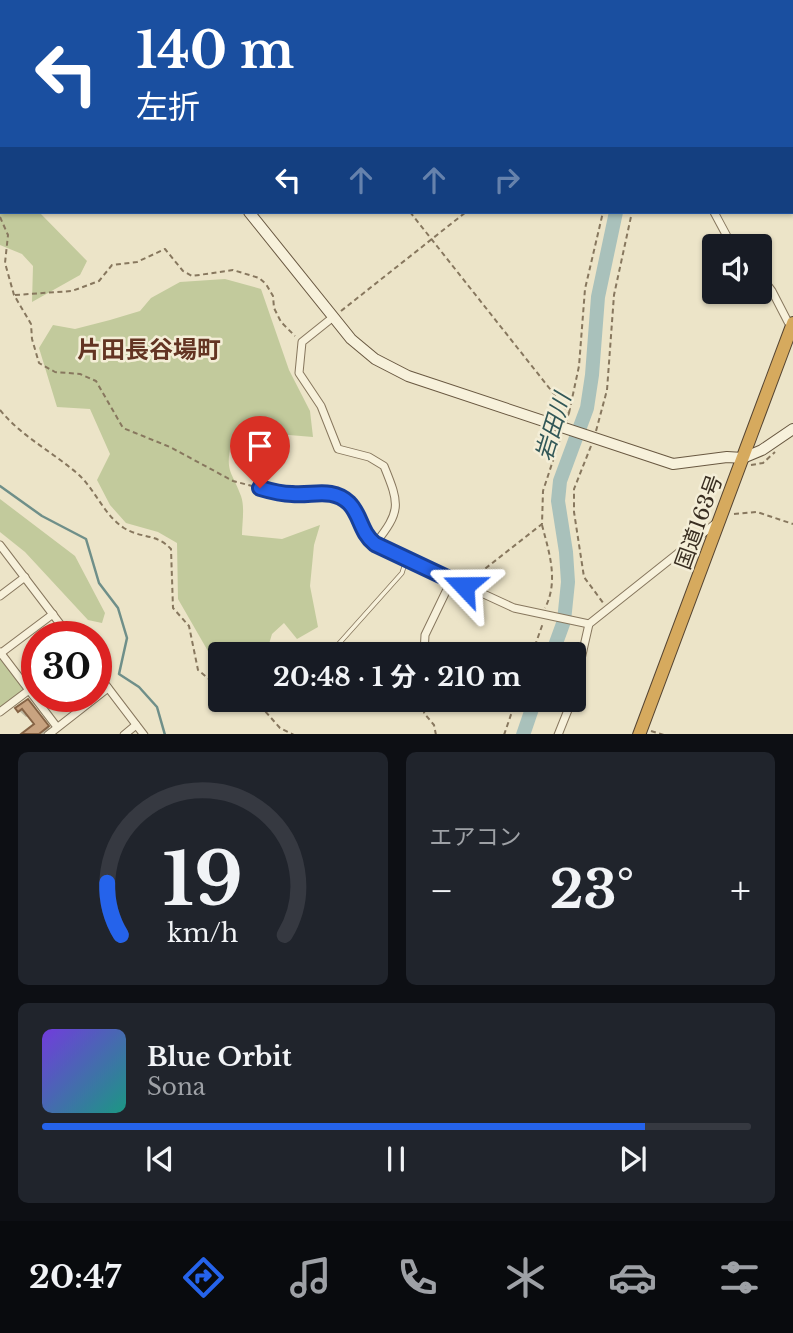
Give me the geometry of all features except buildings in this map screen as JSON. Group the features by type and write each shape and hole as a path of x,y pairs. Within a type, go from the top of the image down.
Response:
{"highway":[{"name":"国道163号","path":"641,732 792,324"}],"street":[{"path":"251,214 351,339 375,359 408,376 673,464 727,457 743,458 762,450 793,429"},
{"path":"715,214 726,234"},
{"path":"772,291 788,322 792,324"},
{"path":"332,318 302,342 299,373 321,406 338,449 369,457 384,466 397,507 393,522 375,544 514,608 589,624"},
{"path":"585,642 589,624 721,517"},
{"path":"0,545 58,621"},
{"path":"0,596 24,577"},
{"path":"425,642 425,635 451,580"},
{"path":"21,680 0,653 53,614"},
{"path":"112,693 144,734"},
{"path":"0,712 21,696"},
{"path":"46,712 57,727"},
{"path":"48,734 77,712"},
{"path":"558,734 567,712"},
{"path":"124,734 136,725"}],"lane":[{"path":"260,488 293,495 328,492 341,496 352,506 365,535 375,544"},
{"path":"340,642 402,573 406,560"}],"path":[{"path":"412,214 569,413"},
{"path":"332,318 463,214"},
{"path":"544,614 552,581 550,557 542,524 546,480 578,377 585,289 603,214"},
{"path":"607,608 584,577 573,497 577,479 594,439 607,390 614,295 632,214"},
{"path":"0,217 8,235 5,263 15,295 32,324 39,363 55,372 80,374 96,381 122,428 170,447 233,481 260,488"},
{"path":"15,295 72,291 99,281 112,265 137,262 165,249 183,271 192,276 233,270 259,278 273,296 274,308 281,322 302,342"},
{"path":"0,263 5,263"},
{"path":"0,410 34,441 80,476 110,517 137,534 162,540 171,549 173,608 189,626 198,670 208,678"},
{"path":"721,517 757,512 793,524"},
{"path":"464,586 542,524"},
{"path":"529,610 530,616 544,622 536,642"},
{"path":"266,712 281,728 294,734"},
{"path":"424,712 436,734"},
{"path":"504,734 512,712"},
{"path":"641,732 664,734"}],"green space":[{"path":"0,214 41,214 87,261 80,275 32,302 33,266 22,254 0,245"},
{"path":"225,279 261,289 289,370 310,411 313,437 265,433 231,444 229,454 230,472 242,500 242,535 282,539 320,525 314,545 310,586 318,627 297,639 284,623 272,634 270,642 208,642 208,651 178,599 177,543 158,532 126,523 110,505 97,480 110,454 90,409 57,407 39,348 53,325 75,329 140,311 151,298 180,282"},
{"path":"0,499 75,556 105,613 103,621 88,620 25,552 0,532"},
{"path":"0,656 21,683 21,693 0,709"}],"waterway":[{"name":"岩田川","path":"556,642 564,621 568,582 558,501 560,481 587,408 598,297 616,214"},
{"path":"0,486 42,516 86,539 99,583 118,608 127,638 119,674 139,687 157,707 165,734"},
{"name":"岩田川","path":"523,734 531,712"}],"district":[{"name":"片田長谷場町","path":"149,350"}],"route":[{"path":"260,488 293,495 328,492 341,496 352,506 365,535 375,544 464,586"}]}
